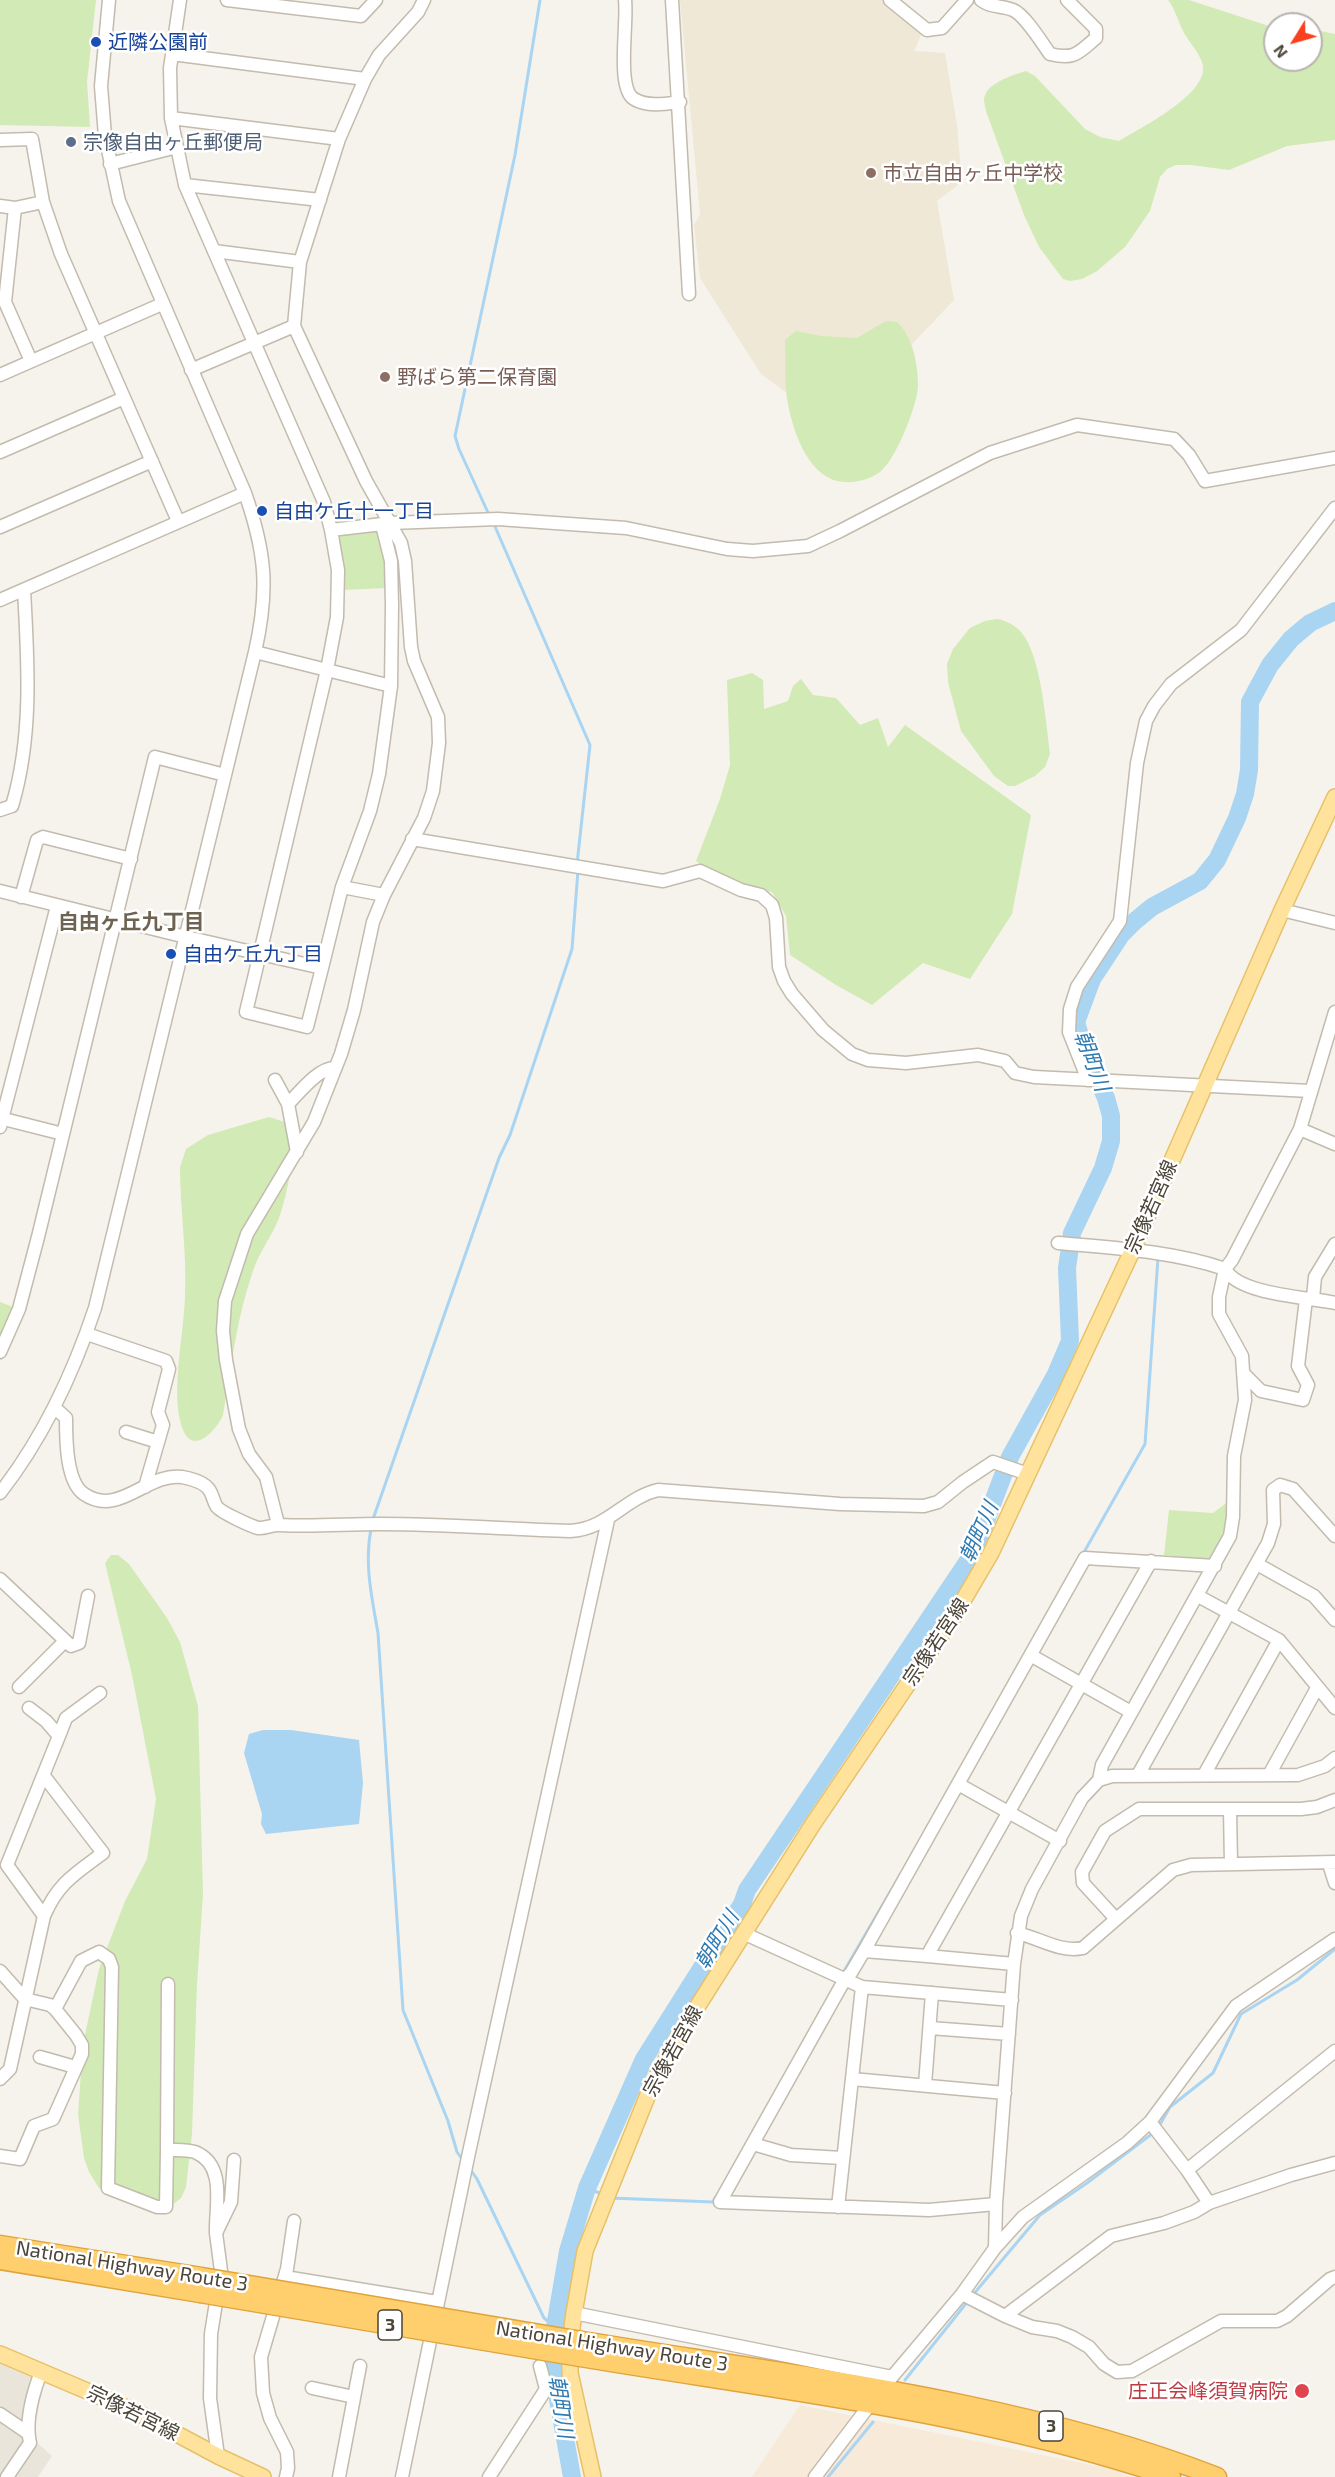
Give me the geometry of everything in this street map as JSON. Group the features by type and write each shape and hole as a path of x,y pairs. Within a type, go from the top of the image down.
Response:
{"highway":[{"name":"National Highway Route 3","path":"0,2245 201,2285 581,2349 881,2391 967,2407 1063,2429 1149,2453 1217,2477"},
{"name":"National Highway Route 3","path":"0,2260 201,2285"},
{"name":"National Highway Route 3","path":"881,2391 973,2424 1126,2462 1171,2477"}],"main road":[{"name":"宗像若宮線","path":"593,2477 570,2373 570,2343 574,2313 588,2242 651,2087 680,2034 813,1824 974,1586 1133,1250 1282,910 1335,797"},
{"name":"宗像若宮線","path":"0,2354 134,2411 258,2476"}],"street":[{"path":"0,1493 33,1445 54,1407 87,1334 108,1263 255,652 265,595 263,561 256,526 245,493 128,227 110,164 101,86 109,0"},
{"path":"180,0 170,68 171,118 185,185 324,502 332,530 338,570 337,617 327,670 246,1012 307,1027 342,887 370,811 379,774 391,686 391,561 386,524"},
{"path":"227,0 361,16 376,0"},
{"path":"278,1524 266,1478 249,1455 239,1429 226,1360 225,1301 247,1234 314,1122 335,1068 354,1010 373,922 384,895 424,818 433,791 439,742 438,717 414,661 409,633 405,561 401,543 386,524 294,326 300,262 339,139 365,79 379,55 418,12 424,0"},
{"path":"625,0 623,81 628,94 642,103 680,102"},
{"path":"672,0 680,102 689,294"},
{"path":"890,0 927,30 942,28 967,0"},
{"path":"981,0 989,6 1013,10 1020,15 1050,54 1067,58 1078,53 1096,38 1096,29 1067,0"},
{"path":"172,54 365,79"},
{"path":"171,118 339,139"},
{"path":"0,140 32,139 44,202 61,254 178,521"},
{"path":"110,164 177,147"},
{"path":"185,185 320,200"},
{"path":"0,206 15,208 44,202"},
{"path":"15,208 5,302 31,361"},
{"path":"214,251 300,262"},
{"path":"0,375 162,304"},
{"path":"191,370 294,326"},
{"path":"0,452 124,398"},
{"path":"332,530 386,524 498,519 626,528 727,549 753,551 808,546 990,453 1077,425 1174,439 1189,456 1205,481 1335,458"},
{"path":"0,527 152,461"},
{"path":"0,600 245,493"},
{"path":"1088,1080 1069,1032 1070,1009 1077,987 1120,921 1137,763 1146,721 1171,684 1241,630 1335,508"},
{"path":"0,810 12,806 17,791 28,709 24,590"},
{"path":"255,652 391,686"},
{"path":"0,1352 19,1309 117,920 155,757 225,775"},
{"path":"21,897 37,840 43,837 131,859"},
{"path":"412,839 663,881 700,871 741,890 761,895 772,904 777,918 779,967 792,994 823,1030 852,1054 868,1060 906,1063 978,1054 1005,1061 1015,1073 1034,1077 1310,1091"},
{"path":"342,887 384,895"},
{"path":"0,891 186,938 322,968"},
{"path":"57,906 1,1121 63,1134"},
{"path":"1282,910 1335,923"},
{"path":"995,2248 996,2205 1014,1964 1021,1916 1032,1889 1083,1798 1099,1780 1102,1765 1230,1536 1233,1517 1234,1456 1245,1400 1244,1373 1242,1356 1219,1314 1219,1298 1225,1269 1232,1260 1300,1129 1335,1012"},
{"path":"288,1104 304,1086 329,1068 335,1068"},
{"path":"274,1080 288,1104 297,1152"},
{"path":"1300,1129 1335,1144"},
{"path":"1058,1243 1133,1250 1209,1264 1225,1269 1228,1276 1248,1287 1335,1303"},
{"path":"1244,1373 1261,1391 1303,1400 1308,1385 1298,1366 1309,1298 1315,1277 1335,1244"},
{"path":"87,1334 166,1361 170,1369 158,1412 163,1425 144,1487"},
{"path":"54,1407 66,1418 66,1437 72,1478 76,1488 98,1501 122,1498 144,1487 180,1476 199,1481 210,1490 217,1507 222,1511 258,1528 278,1524 297,1527 379,1524 586,1530 608,1520 644,1493 658,1490 840,1504 924,1506 938,1502 993,1462 1028,1474"},
{"path":"126,1432 158,1442"},
{"path":"1138,1775 1268,1543 1274,1524 1274,1490 1280,1485 1293,1490 1335,1536"},
{"path":"402,2477 437,2302 608,1520"},
{"path":"996,2205 929,2210 720,2202 844,1979 851,1973 864,1951 1032,1656 1085,1558 1215,1566"},
{"path":"927,1956 1150,1561"},
{"path":"1257,1564 1314,1596 1335,1620"},
{"path":"0,1579 71,1646 79,1643 88,1596"},
{"path":"1198,1596 1279,1640 1335,1708"},
{"path":"1204,1775 1279,1640"},
{"path":"19,1687 65,1641"},
{"path":"1032,1656 1131,1712"},
{"path":"1269,1775 1317,1688"},
{"path":"44,1916 7,1865 66,1719 100,1693"},
{"path":"29,1708 46,1721 59,1736"},
{"path":"1099,1780 1112,1776 1138,1775 1298,1775 1324,1766 1335,1758"},
{"path":"1,2074 10,2069 44,1916 53,1896 60,1887 103,1853 44,1776"},
{"path":"958,1784 1060,1841"},
{"path":"1116,1919 1083,1883 1082,1872 1105,1831 1138,1809 1301,1809 1317,1807 1335,1800"},
{"path":"1230,1809 1231,1864"},
{"path":"1017,1933 1073,1950 1083,1948 1173,1870 1191,1865 1332,1863 1335,1883"},
{"path":"743,1933 862,1987 1012,2000"},
{"path":"815,2477 881,2391 962,2294 1008,2231 1023,2217 1127,2143 1150,2122 1236,2006 1335,1939"},
{"path":"864,1951 1014,1964"},
{"path":"55,2009 81,1961 99,1952 109,1959 111,1967 108,2188 157,2207 166,2207 168,1984"},
{"path":"0,1971 25,1999 50,2005 55,2009 82,2045 82,2054 53,2120 34,2126 20,2159 0,2156"},
{"path":"838,2207 862,1987"},
{"path":"925,2085 932,1993"},
{"path":"930,2028 1010,2034"},
{"path":"1187,2169 1335,2051"},
{"path":"40,2057 75,2067"},
{"path":"852,2079 1005,2092"},
{"path":"1150,2122 1187,2169 1209,2203"},
{"path":"753,2144 790,2155 842,2158"},
{"path":"167,2150 194,2151 202,2156 218,2179 216,2234 221,2271 211,2334 210,2398 218,2456"},
{"path":"216,2234 231,2202 234,2160"},
{"path":"1005,2316 1111,2236 1164,2223 1194,2212 1209,2203 1308,2169 1335,2163"},
{"path":"286,2477 288,2468 286,2452 270,2418 263,2393 261,2357 285,2277 294,2221"},
{"path":"285,2277 437,2302"},
{"path":"962,2294 1032,2327 1057,2331 1072,2337 1089,2347 1104,2364 1117,2372 1132,2371 1221,2321 1277,2321 1287,2316 1335,2277"},
{"path":"574,2313 881,2391"},
{"path":"339,2477 360,2366"},
{"path":"489,2477 546,2389 540,2366"},
{"path":"7,2477 30,2443 28,2433 34,2390 41,2372"},
{"path":"312,2388 354,2397"},
{"path":"0,2414 28,2433"}],"shaded area":[{"path":"680,0 883,0 922,33 914,51 945,53 957,125 962,182 937,201 954,300 883,375 809,409 761,374 700,278 694,225 700,214"},
{"path":"0,2364 43,2382 33,2439 52,2456 38,2477 0,2477"},
{"path":"800,2405 1116,2470 1130,2477 752,2477"}],"green space":[{"path":"0,0 96,0 87,82 90,127 0,125"},
{"path":"1168,0 1189,0 1263,24 1263,72 1323,72 1323,32 1335,34 1335,140 1287,146 1229,170 1191,165 1176,165 1167,169 1160,177 1150,211 1125,247 1097,271 1082,279 1070,281 1063,279 1039,247 1024,215 987,114 984,102 986,94 994,84 1026,71 1035,76 1085,129 1100,137 1119,141 1170,110 1195,88 1201,77 1203,66 1200,58 1184,33"},
{"path":"886,321 897,322 907,335 914,351 918,385 911,416 894,453 880,472 855,482 833,480 813,465 799,442 787,396 785,340 796,331 821,336 857,338"},
{"path":"377,529 389,562 388,588 342,590 337,536 340,532"},
{"path":"997,619 1019,629 1028,642 1042,690 1050,754 1045,767 1035,776 1015,786 1008,786 994,776 961,731 948,682 947,664 953,649 970,628 985,621"},
{"path":"752,673 763,680 764,709 788,701 793,686 801,679 813,695 836,698 860,725 878,718 888,747 905,725 1031,815 1012,914 970,979 923,963 872,1005 790,955 786,916 772,892 732,886 696,861 720,799 730,765 727,680"},
{"path":"269,1117 285,1122 296,1137 285,1198 279,1218 247,1288 223,1415 209,1435 196,1441 185,1434 178,1410 177,1394 185,1280 180,1167 186,1149 208,1135"},
{"path":"0,1302 13,1307 0,1341"},
{"path":"1229,1501 1223,1531 1210,1559 1164,1555 1169,1510 1213,1513"},
{"path":"111,1555 118,1555 129,1564 167,1618 180,1642 198,1706 203,1894 197,1984 192,2134 186,2187 181,2198 166,2210 112,2195 99,2188 84,2158 78,2114 83,2044 99,1969 125,1901 147,1859 156,1799 132,1675 105,1563"}],"water":[{"path":"263,1730 291,1730 359,1740 363,1783 359,1824 266,1834 261,1824 262,1814 244,1753 249,1734"}],"waterway":[{"path":"490,517 455,436 515,155 540,0"},
{"path":"493,522 590,745 577,864"},
{"name":"朝町川","path":"572,2477 554,2377 555,2327 568,2251 587,2188 644,2059 742,1904 747,1890 974,1552 1010,1457 1056,1374 1070,1341 1067,1268 1072,1233 1103,1168 1111,1141 1111,1116 1106,1098 1084,1049 1076,1022 1092,979 1121,935 1135,921 1152,907 1200,881 1217,860 1237,818 1245,794 1249,770 1250,702 1270,665 1291,639 1310,623 1335,611"},
{"path":"372,1522 499,1158 510,1135 572,949 578,870"},
{"path":"1083,1554 1145,1444 1158,1258"},
{"path":"371,1529 368,1555 371,1594 378,1633 403,2010 448,2121 457,2152 462,2159"},
{"path":"843,1973 900,1875"},
{"path":"1158,2128 1170,2107 1213,2073 1241,2014 1297,1980 1335,1949"},
{"path":"972,2296 1040,2215 1153,2133"},
{"path":"470,2169 477,2179 544,2318 555,2327"},
{"path":"587,2188 602,2194"},
{"path":"610,2198 713,2202 715,2198"},
{"path":"905,2380 968,2301"},
{"path":"828,2477 873,2422"}],"place":[{"name":"近隣公園前","path":"96,42"},
{"name":"宗像自由ヶ丘郵便局","path":"71,142"},
{"name":"市立自由ヶ丘中学校","path":"871,173"},
{"name":"野ばら第二保育園","path":"385,377"},
{"name":"自由ケ丘十一丁目","path":"262,511"},
{"name":"自由ケ丘九丁目","path":"171,954"},
{"name":"庄正会峰須賀病院","path":"1302,2391"}],"district":[{"name":"自由ヶ丘九丁目","path":"131,922"}]}
